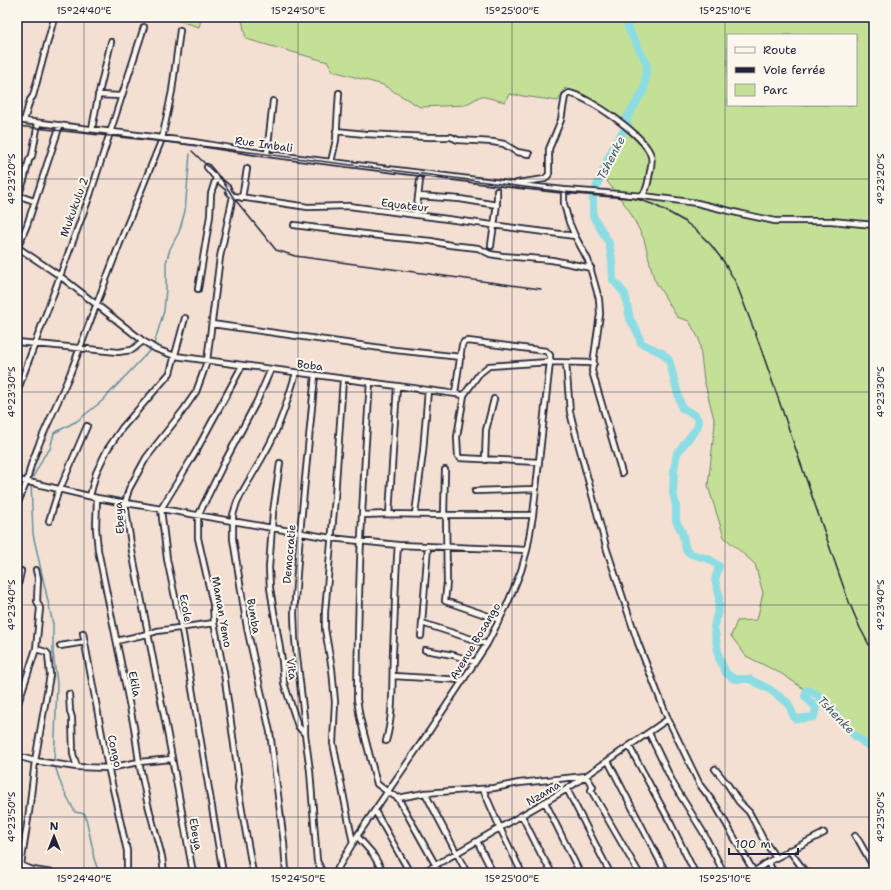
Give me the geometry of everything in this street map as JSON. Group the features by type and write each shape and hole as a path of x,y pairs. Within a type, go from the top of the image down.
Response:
{"street":[{"path":"17,26 18,17"},
{"path":"24,121 30,100 33,96 53,22"},
{"name":"Mukukulu 2","path":"17,392 90,195 144,27"},
{"path":"17,505 27,481 36,451 80,347 162,139 172,91 180,30"},
{"path":"92,129 98,95 111,42"},
{"path":"331,162 336,131 339,93"},
{"path":"509,184 545,179 548,177 549,149 561,120 567,94 572,94 608,112 642,142 651,156 647,186 643,194 644,196"},
{"path":"98,95 121,96"},
{"path":"267,154 273,101"},
{"name":"Rue Imbali","path":"17,120 193,142 267,154 509,184"},
{"path":"34,201 17,196 24,180 29,160 32,156 38,123"},
{"path":"17,248 27,225 60,125"},
{"path":"336,131 429,138 451,137 458,140 493,142 504,144 517,152 529,154"},
{"path":"207,167 216,178 228,188 229,192 233,196"},
{"path":"242,198 246,169"},
{"path":"198,289 210,216 211,194 216,178"},
{"path":"416,215 420,180"},
{"path":"509,184 644,196 697,203 775,221 831,221 874,225"},
{"path":"564,190 564,204 566,213 575,236 588,260 600,299 600,314 592,371 622,473"},
{"path":"491,246 497,205 497,191"},
{"name":"Equateur","path":"233,196 308,207 331,205 349,206 575,236"},
{"name":"Ebeya","path":"193,873 127,522 125,503 129,489 146,458 196,392 203,373 212,324 220,257 233,196"},
{"path":"418,196 460,199 497,205"},
{"path":"294,225 431,241 450,246 478,248 490,254 552,260 591,268"},
{"name":"Boba","path":"17,248 60,276 143,341 156,349 175,356 464,395"},
{"path":"90,496 96,473 107,450 122,428 170,373 185,318"},
{"path":"212,324 396,350 461,357"},
{"path":"17,342 109,351 125,351 132,350 143,341"},
{"path":"455,393 462,345 464,342 468,341 546,351 550,356 550,362"},
{"path":"539,462 460,458 457,454 457,437 464,395 479,374 489,366 550,362 594,363"},
{"name":"Avenue Bosango","path":"335,873 357,836 475,662 508,606 527,550 533,515 550,362"},
{"path":"566,363 570,412 607,550 638,643 668,719 700,785 716,806 753,872 789,850 824,833"},
{"path":"161,509 242,366"},
{"name":"Maman Yemo","path":"253,873 238,788 239,780 224,673 214,623 213,604 198,538 198,516 272,369"},
{"name":"Bumba","path":"286,873 270,732 246,628 232,521 237,502 266,451 278,426 290,395 296,373"},
{"name":"Democratie","path":"304,734 305,726 295,639 294,613 315,375"},
{"path":"343,379 325,612 325,629 332,669 335,702 333,743 353,843"},
{"path":"370,382 358,646 358,709 377,784 398,798 440,873"},
{"path":"389,514 397,386"},
{"path":"415,514 423,452 428,390"},
{"path":"484,460 486,430 494,399"},
{"path":"49,521 59,489 87,426"},
{"name":"Vita","path":"280,463 275,495 269,579 284,683 298,726 304,734 310,771 317,861 323,873"},
{"path":"445,470 447,547 447,582 445,601 500,620"},
{"path":"17,480 33,482 97,498 331,538 398,545 527,550"},
{"path":"475,491 536,489"},
{"name":"Ekila","path":"97,498 96,528 98,550 134,727 139,762 147,801 162,857 164,873"},
{"name":"Ecole","path":"161,509 167,559 181,628 223,873"},
{"path":"363,515 533,515"},
{"path":"386,741 389,730 393,676 395,584 398,545"},
{"path":"421,636 428,546"},
{"path":"17,706 36,649 40,608 37,601 38,578 36,570"},
{"path":"17,590 21,571"},
{"path":"117,641 132,636 157,631 214,623"},
{"path":"422,623 486,644"},
{"name":"Congo","path":"83,632 109,768 127,851 127,873"},
{"path":"60,646 84,642"},
{"path":"36,649 48,654 50,676 35,761 29,812 19,864 33,872 52,873"},
{"path":"425,650 453,655 475,662"},
{"path":"393,676 462,680"},
{"path":"68,694 72,718 73,754 77,767"},
{"name":"Nzama","path":"422,873 567,789 668,719"},
{"path":"649,733 674,785 703,832 724,873"},
{"path":"630,746 696,873"},
{"path":"17,756 35,761 77,767 109,768 139,762 172,759"},
{"path":"608,761 666,873"},
{"path":"715,769 754,820 763,839 776,858"},
{"path":"398,798 425,793 586,776 593,787 591,790 639,873"},
{"path":"482,788 522,873"},
{"path":"567,789 610,873"},
{"path":"425,793 467,873"},
{"path":"545,802 580,873"},
{"path":"375,811 410,873"},
{"path":"522,816 552,873"},
{"path":"357,836 372,853 384,873"},
{"path":"855,836 874,868"},
{"path":"477,841 493,873"},
{"path":"789,850 806,873"},
{"path":"768,862 774,873"}],"green space":[{"path":"165,17 202,17 199,27"},
{"path":"228,17 874,17 874,756 847,724 810,693 782,674 746,656 731,636 737,621 757,620 763,593 755,564 724,537 708,486 715,423 704,380 699,339 689,321 677,317 654,279 644,239 629,210 603,176 624,131 612,112 565,88 558,101 509,94 505,102 481,96 465,105 420,107 383,85 333,71 328,62 246,39 242,20"}],"waterway":[{"name":"Tshenke","path":"595,190 613,148 628,125 626,119 644,90 647,64 628,28 627,17"},
{"path":"99,873 93,856 85,814 75,812 62,787 54,763 57,683 53,652 53,624 33,534 31,481 44,456 50,449 54,433 77,421 102,401 153,347 164,311 166,263 170,249 179,232 185,211 190,154"},
{"name":"Tshenke","path":"593,198 593,216 609,243 613,280 625,294 630,319 637,331 641,343 662,353 669,360 682,408 695,415 699,422 697,428 677,453 674,470 673,493 676,505 676,521 682,532 686,550 691,554 709,559 719,566 715,580 719,594 719,606 714,626 719,658 726,673 734,679 749,679 769,689 788,703 795,719 814,717 816,708 805,696 807,690 817,694 854,735 874,750"}],"railway":[{"path":"17,126 193,145 564,192 637,199 652,204 684,221 711,245 724,262 736,283 759,343 847,597 860,628 874,654"},
{"path":"192,151 222,180 233,197 276,250 295,256 541,289"}]}
